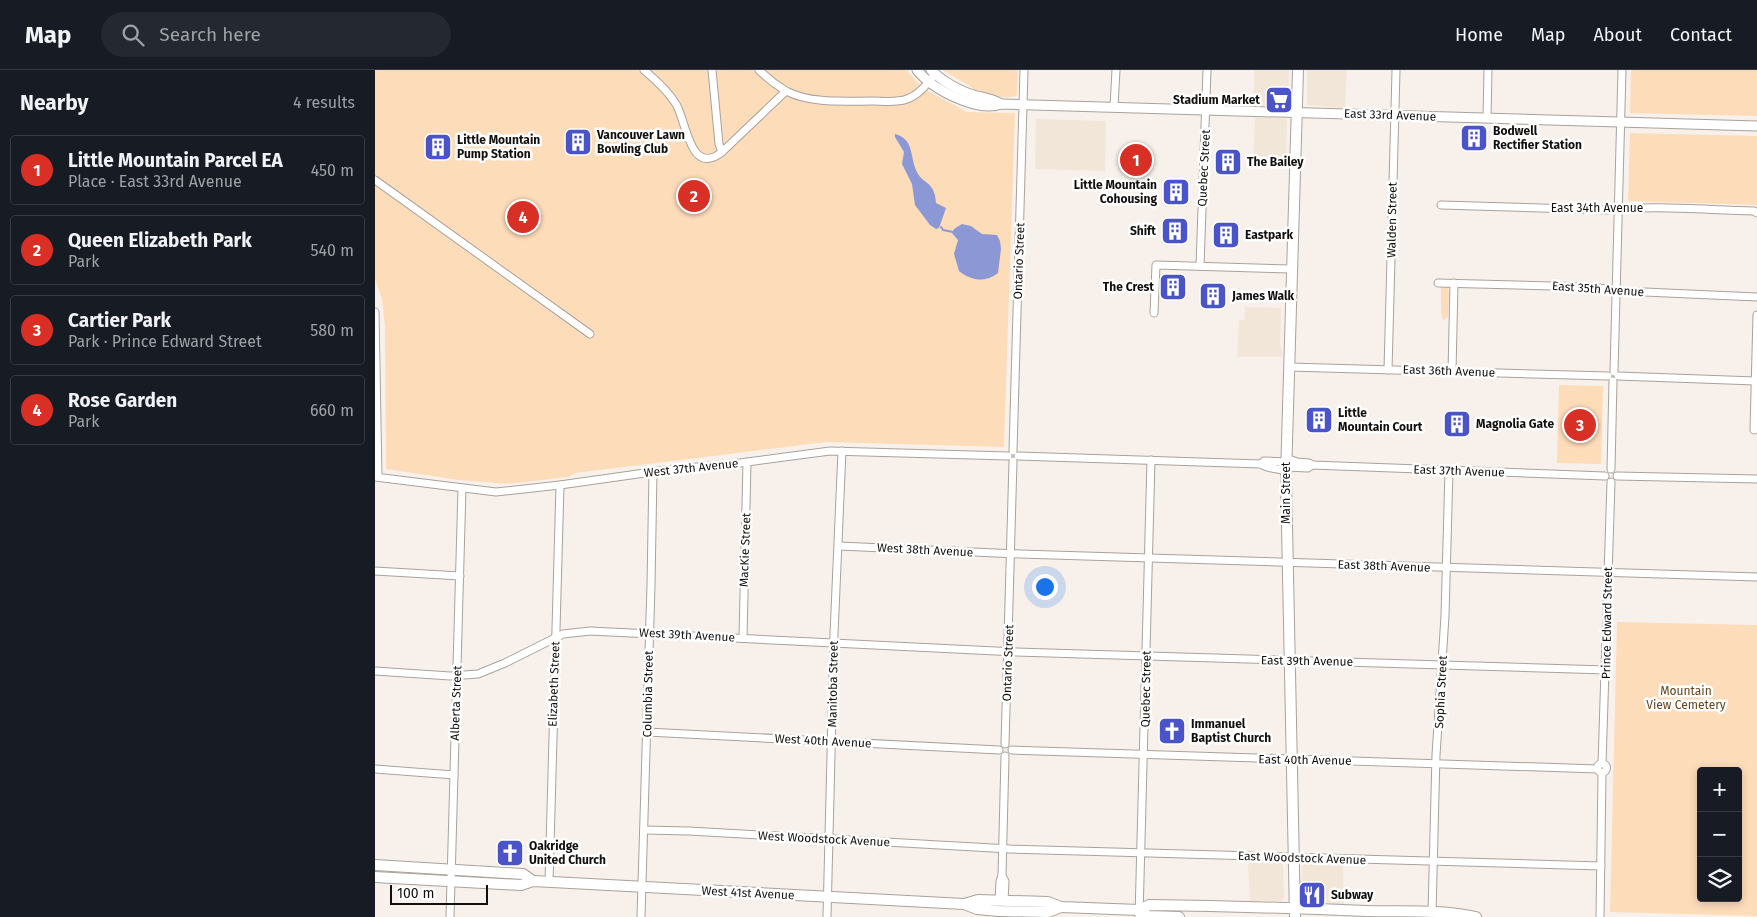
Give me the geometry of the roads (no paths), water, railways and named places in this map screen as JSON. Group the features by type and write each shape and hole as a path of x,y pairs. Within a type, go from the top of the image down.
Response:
{"main road":[{"name":"Main Street","path":"1295,913 1286,465 1298,70"},
{"name":"West 41st Avenue","path":"375,865 523,874 533,881"},
{"name":"West 41st Avenue","path":"375,877 521,885 533,881 963,904 978,900 1001,910 1047,912 1061,907 1139,913"},
{"path":"1139,913 1149,905 1295,913 1433,913 1476,917"},
{"path":"1139,913 1148,916 1179,917"}],"street":[{"path":"643,70 665,89 676,104 696,154 708,159 714,158 722,152 786,91"},
{"path":"712,70 719,144 722,152"},
{"path":"759,70 786,91 823,100 897,101 914,96 929,82 933,72 949,84 965,92 994,100 1001,104"},
{"name":"East 33rd Avenue","path":"917,70 929,82 970,103 993,107 1001,104 1023,104 1757,126"},
{"name":"Ontario Street","path":"1005,744 1024,70"},
{"path":"1114,108 1116,70"},
{"name":"Quebec Street","path":"1200,266 1207,70"},
{"path":"1487,118 1488,70"},
{"path":"1611,470 1622,70"},
{"name":"Walden Street","path":"1387,370 1396,71"},
{"path":"375,180 590,334"},
{"name":"East 34th Avenue","path":"1441,205 1756,212"},
{"path":"1154,313 1155,266 1291,269"},
{"name":"East 35th Avenue","path":"1438,282 1591,287 1615,290 1757,296"},
{"path":"1452,372 1454,283"},
{"path":"375,312 376,477"},
{"path":"1754,430 1757,315"},
{"name":"East 36th Avenue","path":"1289,367 1755,381"},
{"name":"West 37th Avenue","path":"376,477 496,492 842,451 1013,456"},
{"name":"Manitoba Street","path":"827,917 834,642 842,451"},
{"name":"East 37th Avenue","path":"1013,456 1261,464 1264,462 1309,468 1312,466 1605,476"},
{"name":"Quebec Street","path":"1139,913 1151,460"},
{"name":"MacKie Street","path":"743,638 747,462"},
{"name":"Sophia Street","path":"1433,913 1436,763 1442,665 1449,470"},
{"path":"1611,470 1607,471 1605,476 1607,480 1611,482 1617,476"},
{"path":"1611,470 1615,471 1617,476"},
{"name":"Columbia Street","path":"641,917 652,575 653,472"},
{"path":"1617,476 1757,479"},
{"name":"Prince Edward Street","path":"1600,917 1601,769 1606,670 1611,482"},
{"name":"Elizabeth Street","path":"549,882 560,485"},
{"name":"Alberta Street","path":"450,917 463,488"},
{"name":"West 38th Avenue","path":"839,546 1011,554"},
{"name":"East 38th Avenue","path":"1011,554 1757,577"},
{"path":"375,571 460,576"},
{"name":"West 39th Avenue","path":"375,672 457,676 478,674 505,663 555,637 563,634 590,631 1008,652"},
{"name":"East 39th Avenue","path":"1008,652 1606,670"},
{"name":"West 40th Avenue","path":"647,732 999,750"},
{"path":"1005,744 1009,745 1011,750 1010,754 1005,756 999,750 1005,744"},
{"name":"East 40th Avenue","path":"1011,750 1601,769"},
{"path":"1001,910 1000,881 1002,876 1005,756"},
{"path":"375,770 453,775"},
{"name":"West Woodstock Avenue","path":"645,830 1003,849"},
{"name":"East Woodstock Avenue","path":"1003,849 1601,866"}],"water":[{"path":"895,134 901,136 908,144 916,170 931,186 936,203 946,208 939,228 936,229 930,225 915,205 912,184 902,164 904,152"},
{"path":"962,224 971,226 982,234 997,235 1001,249 998,273 979,280 959,271 954,254 958,240 952,233 954,229"}],"waterway":[{"path":"941,227 943,230 953,232"}],"place":[{"name":"Stadium Market","path":"1279,100"},
{"name":"Bodwell Rectifier Station","path":"1474,138"},
{"name":"Vancouver Lawn Bowling Club","path":"578,142"},
{"name":"Little Mountain Pump Station","path":"438,147"},
{"name":"Little Mountain Parcel EA","path":"1136,160"},
{"name":"The Bailey","path":"1228,162"},
{"name":"Little Mountain Cohousing","path":"1176,192"},
{"name":"Queen Elizabeth Park","path":"694,196"},
{"name":"Rose Garden","path":"523,217"},
{"name":"Shift","path":"1175,231"},
{"name":"Eastpark","path":"1226,235"},
{"name":"The Crest","path":"1173,287"},
{"name":"James Walk","path":"1213,296"},
{"name":"Little Mountain Court","path":"1319,420"},
{"name":"Magnolia Gate","path":"1457,424"},
{"name":"Cartier Park","path":"1580,425"},
{"name":"Immanuel Baptist Church","path":"1172,731"},
{"name":"Oakridge United Church","path":"510,853"},
{"name":"Subway","path":"1312,895"}],"park label":[{"name":"Mountain View Cemetery","path":"1686,698"}]}
